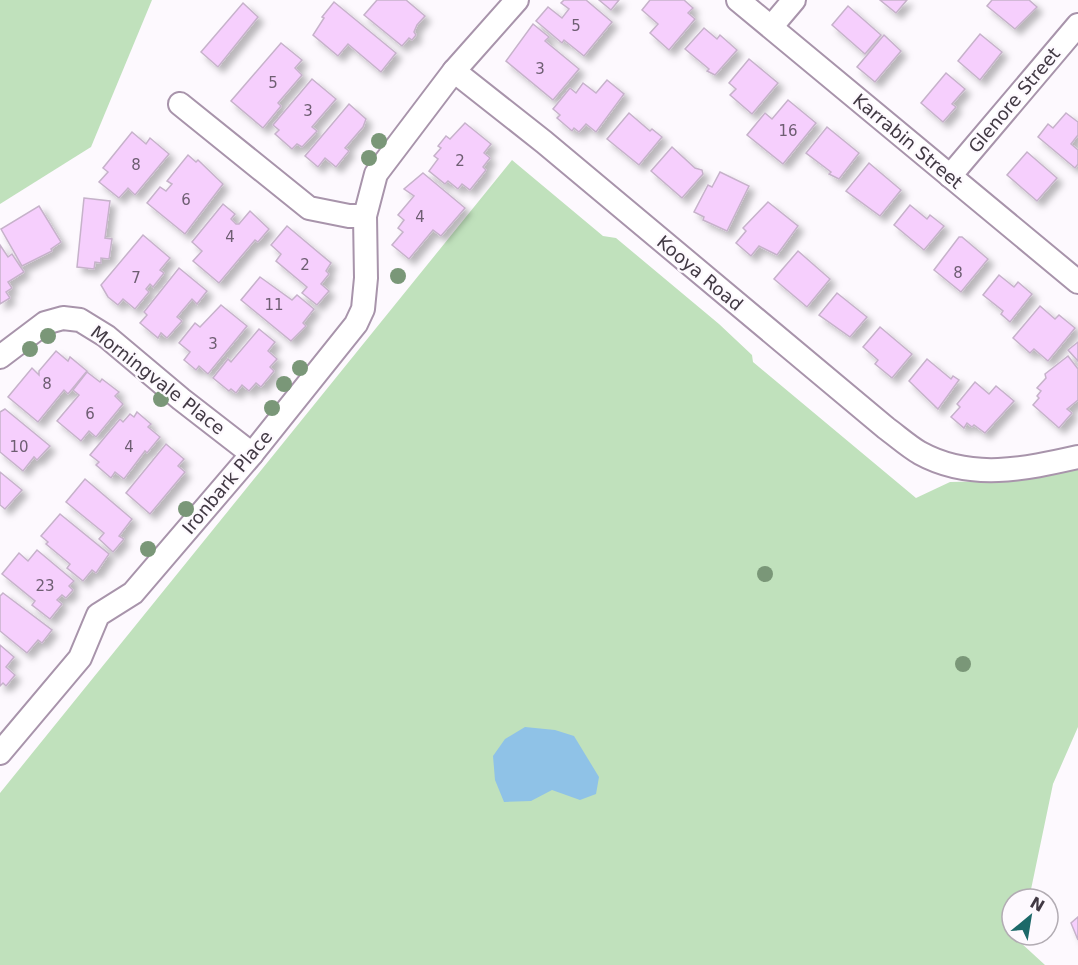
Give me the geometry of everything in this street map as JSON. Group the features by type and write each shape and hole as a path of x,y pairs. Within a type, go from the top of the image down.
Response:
{"street":[{"path":"454,71 517,0"},
{"name":"Karrabin Street","path":"738,0 1078,282"},
{"path":"772,26 794,0"},
{"name":"Glenore Street","path":"950,176 1078,25"},
{"name":"Ironbark Place","path":"0,753 80,658 98,615 133,593 252,454 356,324 363,309 366,278 365,216 376,174 454,71"},
{"name":"Kooya Road","path":"454,71 544,142 886,428 920,453 958,467 991,471 1024,469 1078,457"},
{"path":"180,104 309,208 349,216 365,216"},
{"name":"Morningvale Place","path":"0,357 45,323 63,318 80,320 106,336 181,399 252,454"}],"green space":[{"path":"0,0 152,0 91,147 0,204"},
{"path":"512,160 603,236 616,238 719,324 752,355 753,362 916,498 950,482 994,481 1034,476 1078,465 1078,727 1053,784 1032,887 1000,887 1000,947 1025,947 1045,965 0,965 0,793"}],"water":[{"path":"525,727 555,730 574,736 599,777 596,794 580,800 552,790 531,801 504,802 495,780 493,756 505,739"}],"building":[{"path":"377,0 406,0 425,16 417,25 414,32 416,35 412,40 409,38 402,46 364,15"},
{"path":"564,0 586,0 612,22 584,56 564,40 562,43 536,21 548,7 562,18 569,9 561,3"},
{"path":"599,0 619,0 611,10"},
{"path":"650,0 684,0 693,8 688,13 695,19 669,50 650,33 658,24 642,10"},
{"path":"880,0 907,0 896,13"},
{"path":"992,0 1029,0 1037,7 1015,29 987,6"},
{"path":"334,2 396,53 381,72 348,44 338,56 313,35 324,18 322,17"},
{"path":"243,3 258,17 218,67 201,52"},
{"path":"848,6 881,35 865,54 832,25"},
{"path":"533,24 549,37 545,41 579,69 553,100 506,61"},
{"path":"704,28 717,39 720,35 737,50 715,75 707,71 709,69 685,49"},
{"path":"980,34 1002,52 980,80 958,61"},
{"path":"884,35 901,51 875,82 857,67"},
{"path":"281,43 302,60 295,68 302,75 278,103 281,106 263,128 231,101"},
{"path":"749,59 778,83 752,114 730,95 736,89 729,83"},
{"path":"946,73 965,89 952,104 956,107 943,122 921,103"},
{"path":"312,79 336,99 312,127 317,131 302,147 297,144 292,149 275,134 279,130 273,125"},
{"path":"607,80 624,94 596,132 586,124 579,132 574,128 572,131 557,118 560,115 553,109 570,88 576,93 583,83 596,93"},
{"path":"788,100 816,123 783,164 747,135 765,113 772,119"},
{"path":"349,104 366,119 363,127 345,148 349,151 336,167 325,158 318,167 305,156"},
{"path":"629,113 650,131 652,129 662,137 639,165 607,139"},
{"path":"1066,113 1078,122 1078,135 1071,144 1078,150 1078,164 1075,168 1038,137 1048,124 1053,128"},
{"path":"465,123 491,144 484,153 490,158 483,167 486,170 470,190 462,184 458,189 448,181 445,184 429,171 438,159 434,156 441,148 438,146 446,136 450,139"},
{"path":"827,127 859,153 839,179 829,174 831,172 806,153"},
{"path":"132,132 146,144 150,138 169,154 135,195 128,188 119,198 99,182 108,172 103,168"},
{"path":"672,147 695,168 702,170 703,174 682,198 651,171"},
{"path":"1027,152 1057,178 1037,201 1007,175"},
{"path":"188,155 196,162 198,160 223,184 185,234 147,203 160,187 166,191 172,184 167,181"},
{"path":"869,163 901,190 880,216 846,191"},
{"path":"720,172 749,186 727,231 703,220 704,217 694,212 708,185 712,187"},
{"path":"423,173 465,208 441,236 433,230 409,259 392,245 403,232 398,228 404,220 398,215 414,196 404,189"},
{"path":"84,198 110,201 105,238 112,239 109,259 101,258 101,263 95,262 94,269 77,267"},
{"path":"768,202 798,226 777,255 759,246 751,256 736,243 746,231 743,228"},
{"path":"223,204 235,214 231,219 236,224 239,224 250,211 269,229 258,242 255,240 219,283 193,261 202,251 192,242"},
{"path":"910,205 927,219 930,215 944,226 924,250 894,225"},
{"path":"39,206 61,242 51,249 52,251 22,266 1,229"},
{"path":"287,226 331,263 326,271 329,274 321,284 329,291 317,305 302,293 307,287 276,261 281,254 271,245"},
{"path":"143,235 170,258 160,270 164,273 153,287 150,284 146,289 149,292 135,309 123,299 118,305 108,297 101,285"},
{"path":"959,237 962,237 988,259 961,292 934,270"},
{"path":"0,245 8,257 12,254 24,272 8,282 12,288 6,292 10,298 0,304"},
{"path":"798,251 830,279 807,307 774,279"},
{"path":"179,268 207,291 197,304 192,299 177,317 182,321 167,338 161,333 158,338 140,323 147,315 144,312"},
{"path":"999,275 1014,287 1018,282 1032,294 1010,322 1001,314 1003,311 983,295"},
{"path":"260,277 292,300 297,295 314,309 303,323 306,326 291,341 241,300"},
{"path":"837,293 867,317 850,337 819,315"},
{"path":"221,305 247,326 208,374 199,366 196,370 184,360 190,352 179,343 195,323 200,327"},
{"path":"1040,306 1055,319 1059,315 1075,328 1048,361 1034,349 1030,353 1013,338"},
{"path":"880,327 912,354 892,378 875,364 878,360 863,347"},
{"path":"259,329 275,342 268,351 277,359 270,367 274,371 261,387 256,383 249,391 242,385 236,393 231,389 229,391 213,378 228,359 231,362"},
{"path":"1078,342 1078,361 1068,350"},
{"path":"56,351 68,361 70,357 87,371 68,394 64,390 38,422 8,397 32,368 39,375 39,371"},
{"path":"1068,356 1078,369 1078,400 1067,409 1072,413 1059,428 1033,405 1039,398 1037,396 1041,391 1037,388 1046,378 1045,374"},
{"path":"927,359 951,379 953,376 959,380 938,409 909,381"},
{"path":"87,372 100,382 102,379 119,392 115,396 123,404 96,437 89,431 81,441 57,421 79,395 73,390"},
{"path":"975,382 989,394 996,386 1014,401 985,433 967,423 964,428 951,417 960,407 957,404"},
{"path":"5,409 50,446 37,460 34,457 23,471 0,452 0,412"},
{"path":"137,412 151,424 148,427 160,437 147,453 145,451 124,479 115,472 111,478 96,465 99,462 90,455 120,419 123,422 130,414 134,417"},
{"path":"166,444 184,459 178,466 185,472 150,514 126,493"},
{"path":"0,472 22,490 5,509 0,505"},
{"path":"85,479 132,519 119,536 124,539 113,552 99,539 104,533 66,502"},
{"path":"60,514 109,554 96,573 92,570 83,581 67,568 70,564 46,544 48,542 41,536"},
{"path":"37,550 74,581 69,586 73,590 66,598 62,595 57,600 62,604 50,619 32,605 35,601 2,574 19,553 28,561"},
{"path":"3,593 52,630 42,643 38,640 27,653 0,631 0,596"},
{"path":"0,645 14,657 6,667 15,675 6,686 3,683 0,686"},
{"path":"1078,917 1078,940 1071,923"}]}
